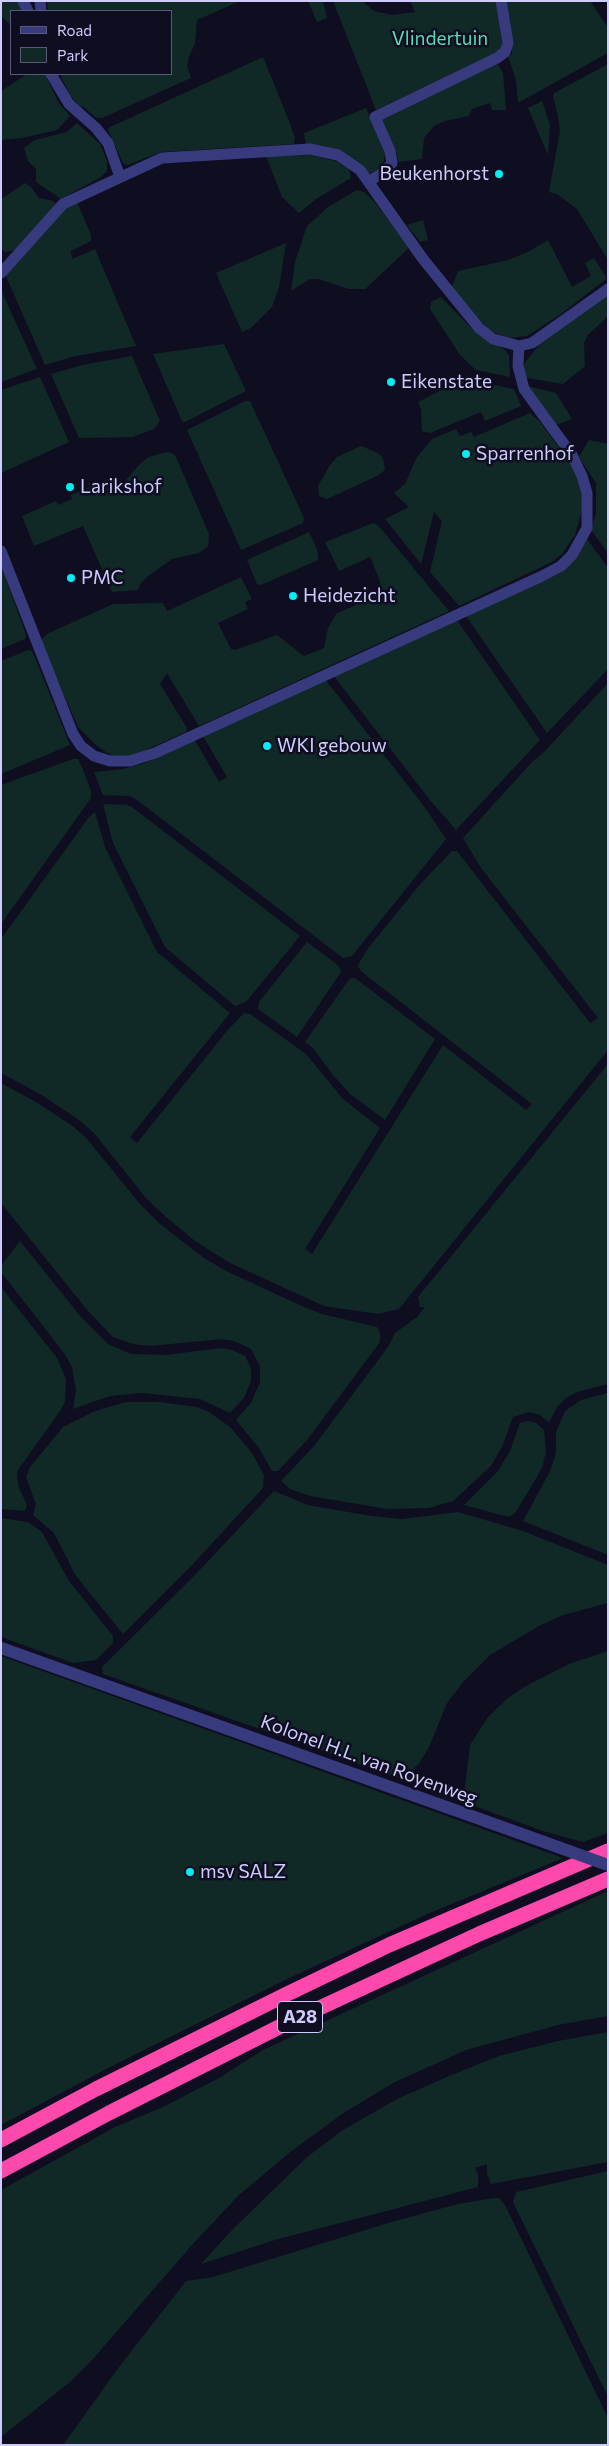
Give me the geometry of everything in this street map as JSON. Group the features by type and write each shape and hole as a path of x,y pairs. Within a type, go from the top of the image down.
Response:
{"highway":[{"name":"A28","path":"1,2140 153,2060 302,1986 398,1941 608,1851"},
{"name":"A28","path":"1,2171 117,2108 287,2023 479,1934 608,1879"}],"street":[{"path":"369,181 383,174 392,163 390,151 375,117 505,52 508,43 502,1"},
{"path":"53,75 69,104 96,128 108,143 120,177"},
{"path":"1,273 63,204 167,157 310,149 328,152 344,158 355,166 369,181 423,259 479,328 493,339 519,346 532,343 608,289"},
{"path":"1,551 73,734 81,746 94,756 110,761 130,761 154,753 540,577 561,566 572,555 587,528 587,493 582,476 572,455 524,389 518,366 519,346"},
{"name":"Kolonel H.L. van Royenweg","path":"1,1648 608,1865"}],"green space":[{"path":"1,1 20,1 24,10 10,10 10,24 1,16"},
{"path":"47,1 240,1 197,20 195,44 189,56 187,66 191,78 102,118 96,118 84,107 79,106 70,95 60,75 172,75 172,10 48,10"},
{"path":"308,1 323,1 327,18 317,22"},
{"name":"Vlindertuin","path":"333,1 362,1 374,11 392,15 415,12 410,1 496,1 503,47 501,51 376,110"},
{"path":"505,1 590,1 608,28 608,53 518,103 516,80 508,57 512,54"},
{"path":"263,57 289,121 295,138 294,144 161,152 127,165 123,163 108,130 110,127"},
{"path":"497,63 503,73 506,110 492,110 490,103 472,109 469,116 445,121 434,126 424,138 422,159 398,162 396,152 380,119"},
{"path":"608,64 608,260 577,209 557,194 549,192 560,131 554,93"},
{"path":"25,75 45,75 58,102 70,116 57,130 22,138 1,140 1,91"},
{"path":"542,101 550,125 548,155 528,108"},
{"path":"366,108 385,154 382,169 369,173 306,145 304,133"},
{"path":"77,123 100,144 107,161 107,171 101,177 61,199 36,182 36,169 28,161 24,148 35,140 67,132"},
{"path":"310,155 336,161 349,169 351,178 316,199 299,213 282,197 266,156"},
{"path":"25,183 31,187 39,198 53,201 57,205 15,250 5,252 1,249 1,199"},
{"path":"357,190 364,192 374,201 409,248 365,289 349,289 318,279 310,279 291,291 295,262 307,226 328,207"},
{"path":"77,202 91,235 91,241 71,251 72,259 95,249 136,346 75,356 45,365 5,274 71,203"},
{"path":"423,220 428,240 420,242 407,225"},
{"path":"548,240 572,287 591,276 585,263 594,258 606,277 605,280 561,314 527,336 508,338 490,331 451,289 458,271 505,261 528,252"},
{"path":"286,243 279,287 272,307 251,328 242,332 216,273"},
{"path":"1,290 37,369 1,382"},
{"path":"608,293 608,316 588,335 584,343 585,366 563,384 521,377 526,361 540,344"},
{"path":"441,297 472,329 505,350 509,355 510,377 476,370 460,355 430,309 431,302"},
{"path":"224,344 246,391 185,422 182,421 153,354"},
{"path":"132,356 160,421 154,429 133,437 79,438 51,374 82,365"},
{"path":"469,376 490,384 514,389 521,406 485,421 481,412 430,433 422,431 421,409 418,402"},
{"path":"40,377 69,442 1,473 1,390"},
{"path":"527,386 556,393 572,419 556,425"},
{"path":"245,401 250,401 304,518 303,523 241,550 187,430"},
{"path":"530,413 540,422 573,467 581,484 582,510 575,535 562,554 552,562 459,606 430,572 442,521 434,512 421,564 385,519 409,507 394,493 405,484 417,457 432,439 456,429 460,436 471,432 474,437"},
{"path":"589,440 608,444 608,553 591,530 596,513 596,483 579,457"},
{"path":"361,446 378,453 383,458 385,470 377,476 327,499 319,496 318,486 330,465 337,457"},
{"path":"166,452 172,453 176,457 209,534 208,546 199,553 172,559 147,577 140,584 138,590 112,592 83,526 34,546 22,516 56,501 58,505 72,499 71,495 115,476 118,489 141,463 149,457"},
{"path":"373,523 378,525 449,611 199,726 167,673 160,684 187,728 186,732 132,756 114,756 106,752 97,746 78,727 40,641 47,634 113,604 163,603 167,611 241,577 252,599 245,602 248,609 218,623 231,649 235,650 277,635 304,656 324,648 328,628 336,614 377,595 380,591 380,581 370,557 339,571 325,542"},
{"path":"309,532 317,549 318,560 261,585 257,584 247,560"},
{"path":"587,539 608,568 608,669 547,733 466,616 581,549"},
{"path":"1,566 26,635 25,639 1,649"},
{"path":"457,620 540,740 456,830 430,800 333,675"},
{"path":"28,650 32,651 36,660 70,745 1,774 1,661"},
{"path":"325,679 423,805 446,839 352,956 343,958 137,800 130,796 103,795 94,772 123,769 145,763 195,740 219,782 227,777 203,736"},
{"path":"608,683 608,1050 399,1309 378,1314 324,1306 230,1263 195,1241 166,1217 146,1198 94,1133 79,1120 40,1094 1,1073 1,939 89,817 95,812 105,847 157,952 230,1013 130,1137 137,1143 227,1031 244,1013 250,1014 306,1054 343,1099 380,1128 305,1249 312,1254 443,1045 526,1110 532,1104 358,967 369,947 422,882 452,851 457,851 590,1023 598,1018 481,868 463,838"},
{"path":"73,759 78,759 82,767 91,791 91,798 1,924 1,785"},
{"path":"103,804 132,807 300,936 246,1002 235,1006 165,947 113,843"},
{"path":"307,942 339,966 341,972 297,1037 258,1009 259,1002"},
{"path":"350,978 355,978 435,1039 385,1120 349,1093 312,1047 305,1042"},
{"path":"608,1064 608,1384 577,1392 566,1398 558,1406 549,1422 540,1415 529,1412 513,1417 502,1447 491,1466 453,1501 428,1508 387,1509 310,1496 290,1489 281,1481 314,1446 388,1347 395,1333 417,1317 425,1307 420,1307 418,1297"},
{"path":"1,1083 36,1102 74,1127 87,1139 140,1204 160,1224 204,1258 226,1271 304,1307 322,1314 377,1327 380,1333 380,1342 307,1440 278,1471 272,1471 259,1448 236,1420 251,1403 260,1382 260,1366 251,1349 234,1341 222,1339 150,1346 133,1344 113,1337 88,1311 1,1203"},
{"path":"20,1241 81,1317 108,1344 131,1354 166,1355 221,1348 232,1350 245,1356 251,1368 251,1381 244,1398 230,1413 200,1399 142,1393 110,1396 73,1409 76,1390 72,1367 64,1353 1,1272 1,1266"},
{"path":"1,1287 57,1358 66,1379 65,1402 18,1470 19,1488 27,1505 25,1511 1,1509"},
{"path":"608,1393 608,1555 523,1521 550,1471 556,1453 556,1432 565,1411 581,1400"},
{"path":"126,1402 160,1402 197,1407 209,1412 230,1427 252,1453 264,1475 263,1488 193,1564 123,1634 76,1576 54,1533 33,1515 36,1504 26,1477 30,1467 63,1427 95,1411"},
{"path":"528,1421 536,1423 544,1430 546,1452 542,1468 516,1512 509,1517 464,1505 498,1471 510,1451 520,1423"},
{"path":"274,1491 308,1505 371,1516 402,1519 458,1512 523,1531 608,1565 608,1603 563,1615 539,1626 490,1655 464,1681 447,1703 429,1747 420,1762 410,1772 399,1778 103,1674 102,1667 196,1574"},
{"path":"1,1518 28,1522 42,1532 69,1581 113,1636 113,1643 96,1660 73,1663 1,1637"},
{"path":"608,1651 608,1833 583,1842 543,1831 463,1802 470,1745 488,1717 508,1698 524,1687 569,1664"},
{"path":"1,1656 563,1858 425,1915 287,1979 108,2068 1,2125"},
{"path":"608,1891 608,2016 558,2025 466,2050 393,2083 342,2114 289,2153 238,2196 192,2245 92,2360 70,2382 1,2437 1,2190 115,2127 163,2107 219,2078 263,2050"},
{"path":"608,2032 608,2162 491,2184 487,2174 487,2164 475,2168 478,2174 478,2187 275,2240 201,2264 231,2231 307,2157 343,2130 397,2099 499,2056 558,2041"},
{"path":"608,2171 608,2397 513,2202 516,2192"},
{"path":"499,2198 505,2205 608,2418 608,2445 63,2445 119,2367 186,2281 213,2277 395,2221 458,2204"}],"place":[{"name":"Beukenhorst","path":"499,174"},
{"name":"Eikenstate","path":"391,382"},
{"name":"Sparrenhof","path":"466,454"},
{"name":"Larikshof","path":"70,487"},
{"name":"PMC","path":"71,578"},
{"name":"Heidezicht","path":"293,596"},
{"name":"WKI gebouw","path":"267,746"},
{"name":"msv SALZ","path":"190,1872"}]}
